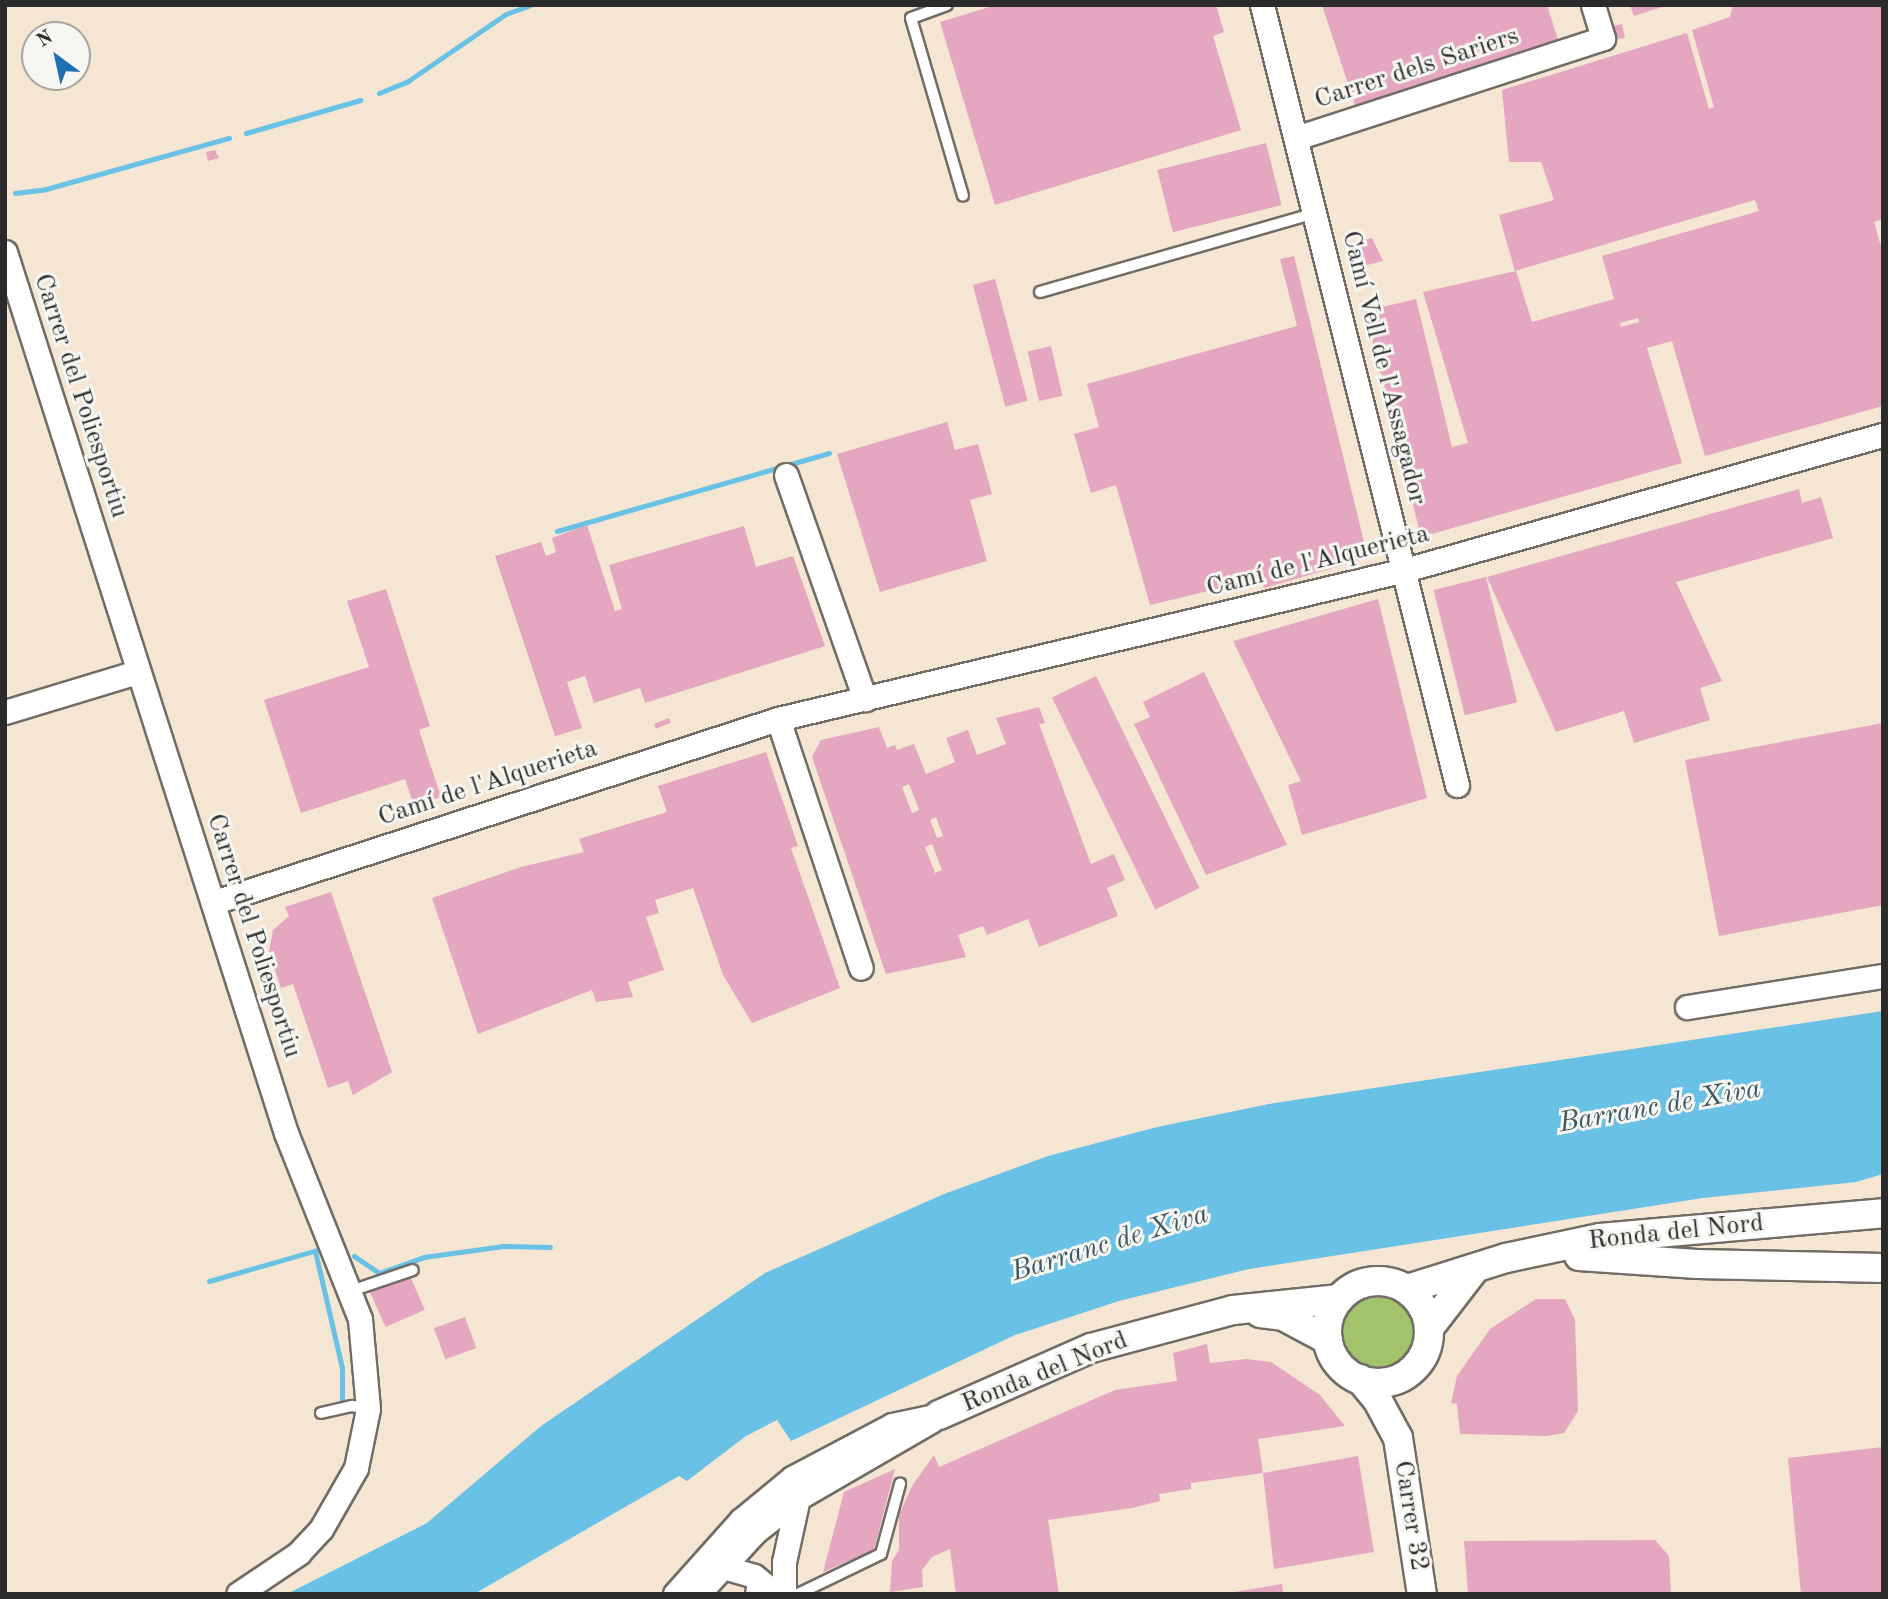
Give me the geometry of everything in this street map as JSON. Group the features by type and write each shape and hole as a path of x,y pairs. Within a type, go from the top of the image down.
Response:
{"street":[{"name":"Camí Vell de l'Assagador","path":"1262,5 1457,785"},
{"name":"Carrer dels Sariers","path":"1296,138 1603,38 1593,5"},
{"name":"Carrer del Poliesportiu","path":"5,252 137,672 215,902 286,1133 351,1290 365,1350 368,1409 356,1468 321,1529 274,1574 238,1594"},
{"name":"Camí de l'Alquerieta","path":"215,902 778,719 1405,570 1877,439"},
{"path":"786,475 865,699"},
{"path":"5,712 137,672"},
{"path":"778,719 862,968"},
{"path":"1687,1007 1883,976"},
{"name":"Ronda del Nord","path":"1407,1289 1473,1271 1506,1258 1600,1238 1883,1213"},
{"path":"1506,1258 1606,1255 1697,1264 1883,1268"},
{"path":"1429,1328 1418,1299 1407,1289 1393,1283 1364,1283 1339,1299 1330,1318 1328,1340 1338,1364 1360,1379 1376,1383 1407,1374 1424,1353 1429,1328 1473,1271"},
{"name":"Ronda del Nord","path":"698,1594 755,1532 798,1498 939,1415 1091,1348 1233,1310 1339,1299"},
{"name":"Ronda del Nord","path":"1233,1310 1283,1316 1328,1340"},
{"name":"Carrer 32","path":"1398,1438 1407,1374"},
{"name":"Carrer 32","path":"1360,1379 1391,1420 1398,1438 1422,1594"},
{"name":"Ronda del Nord","path":"675,1594 741,1520 792,1478 892,1425 939,1415"},
{"path":"784,1594 784,1562 798,1498"},
{"path":"723,1567 752,1585 776,1594"}],"lane":[{"path":"947,5 911,18 963,197"},
{"path":"1040,292 1315,213"},
{"path":"351,1290 413,1270"},
{"path":"321,1413 352,1406 368,1409"},
{"path":"798,1594 881,1554 900,1483"}],"green space":[{"path":"1378,1297 1403,1307 1413,1332 1403,1357 1378,1367 1353,1357 1343,1332 1353,1307"}],"water":[{"name":"Barranc de Xiva","path":"1883,1011 1883,1174 1856,1182 1703,1198 1249,1269 1119,1301 1015,1335 791,1441 777,1420 746,1436 687,1481 679,1476 474,1594 287,1594 427,1523 541,1426 765,1273 944,1194 1048,1156 1157,1127 1269,1104"}],"building":[{"path":"996,5 1216,5 1224,32 1213,36 1241,130 995,205 940,22"},
{"path":"1322,5 1547,5 1559,43 1356,108"},
{"path":"1630,5 1665,5 1665,6 1634,16"},
{"path":"1733,5 1883,5 1883,219 1874,222 1883,253 1883,406 1705,456 1672,341 1647,348 1682,463 1421,537 1365,311 1416,299 1452,447 1468,443 1423,292 1516,271 1532,322 1614,299 1602,256 1759,211 1755,200 1515,271 1499,215 1554,200 1541,162 1509,162 1502,90 1687,33 1709,109 1714,107 1692,30 1730,17","holes":["1638,318 1639,322 1621,327 1620,323"]},
{"path":"1622,24 1625,38 1615,40 1612,26"},
{"path":"1266,143 1281,205 1173,232 1157,170"},
{"path":"215,150 219,158 208,161 206,152"},
{"path":"1372,238 1383,261 1355,268 1349,244"},
{"path":"1294,256 1368,558 1264,588 1262,578 1150,605 1116,485 1091,493 1074,434 1099,427 1087,384 1297,326 1280,259"},
{"path":"995,279 1028,401 1005,407 973,285"},
{"path":"1051,346 1062,396 1039,401 1028,351"},
{"path":"947,422 955,450 978,444 992,494 970,500 987,561 880,592 837,454"},
{"path":"1799,489 1802,503 1821,497 1833,538 1676,582 1722,681 1700,688 1710,720 1634,743 1624,711 1556,732 1487,577"},
{"path":"587,525 615,611 622,609 609,565 744,526 756,567 793,556 825,646 645,703 640,688 594,703 585,676 567,682 582,728 555,736 495,556 541,542 546,556 556,552 552,538"},
{"path":"1486,577 1517,702 1465,715 1434,590"},
{"path":"386,589 430,726 419,730 441,797 414,806 405,779 301,813 264,700 369,667 347,601"},
{"path":"1378,599 1427,798 1302,835 1288,785 1301,781 1233,641"},
{"path":"1204,672 1287,845 1206,875 1134,724 1150,717 1143,702"},
{"path":"1096,676 1199,888 1155,910 1052,697"},
{"path":"1039,707 1045,723 1039,724 1091,864 1114,854 1125,880 1107,888 1118,916 1039,947 1028,919 987,935 983,926 958,935 966,957 886,974 812,757 821,740 879,727 887,748 895,745 897,750 914,744 926,774 955,762 946,738 968,730 977,755 1006,744 996,718","holes":["909,784 919,810 912,813 902,787","936,817 943,836 937,838 930,820","932,844 942,870 935,873 925,847"]},
{"path":"669,718 671,723 656,729 654,724"},
{"path":"1883,723 1883,905 1719,936 1685,760"},
{"path":"766,752 798,846 791,848 840,988 752,1023 723,975 693,888 655,900 659,913 646,917 664,970 628,982 633,997 596,1002 592,990 478,1034 432,898 521,867 584,852 579,839 667,812 658,786"},
{"path":"331,892 392,1072 353,1095 348,1081 328,1088 293,984 281,988 269,952 273,930 289,916 285,907"},
{"path":"409,1274 425,1310 386,1327 370,1291"},
{"path":"1536,1299 1565,1299 1575,1320 1578,1411 1564,1433 1546,1436 1460,1434 1457,1404 1451,1403 1457,1376 1490,1329"},
{"path":"465,1317 476,1348 445,1359 434,1328"},
{"path":"1207,1344 1210,1363 1246,1359 1271,1362 1320,1395 1345,1426 1258,1439 1263,1473 1191,1483 1191,1489 1159,1494 1160,1501 1132,1508 1048,1520 1059,1594 956,1594 950,1549 932,1557 922,1570 923,1587 890,1592 892,1561 899,1550 899,1515 912,1486 934,1455 939,1467 1115,1390 1177,1381 1173,1353"},
{"path":"1883,1447 1883,1594 1801,1594 1788,1458"},
{"path":"1358,1456 1374,1552 1274,1569 1263,1473"},
{"path":"895,1469 874,1550 823,1572 844,1492"},
{"path":"1655,1540 1669,1556 1671,1594 1468,1594 1464,1541"},
{"path":"1282,1584 1283,1594 1234,1594 1234,1592"}],"waterway":[{"path":"379,93 408,81 506,14 531,5"},
{"path":"246,133 360,100"},
{"path":"15,193 46,189 229,138"},
{"path":"557,531 829,453"},
{"path":"354,1256 379,1273 424,1257 503,1246 550,1247"},
{"path":"209,1281 317,1250"},
{"path":"315,1251 342,1368 342,1402"}]}
